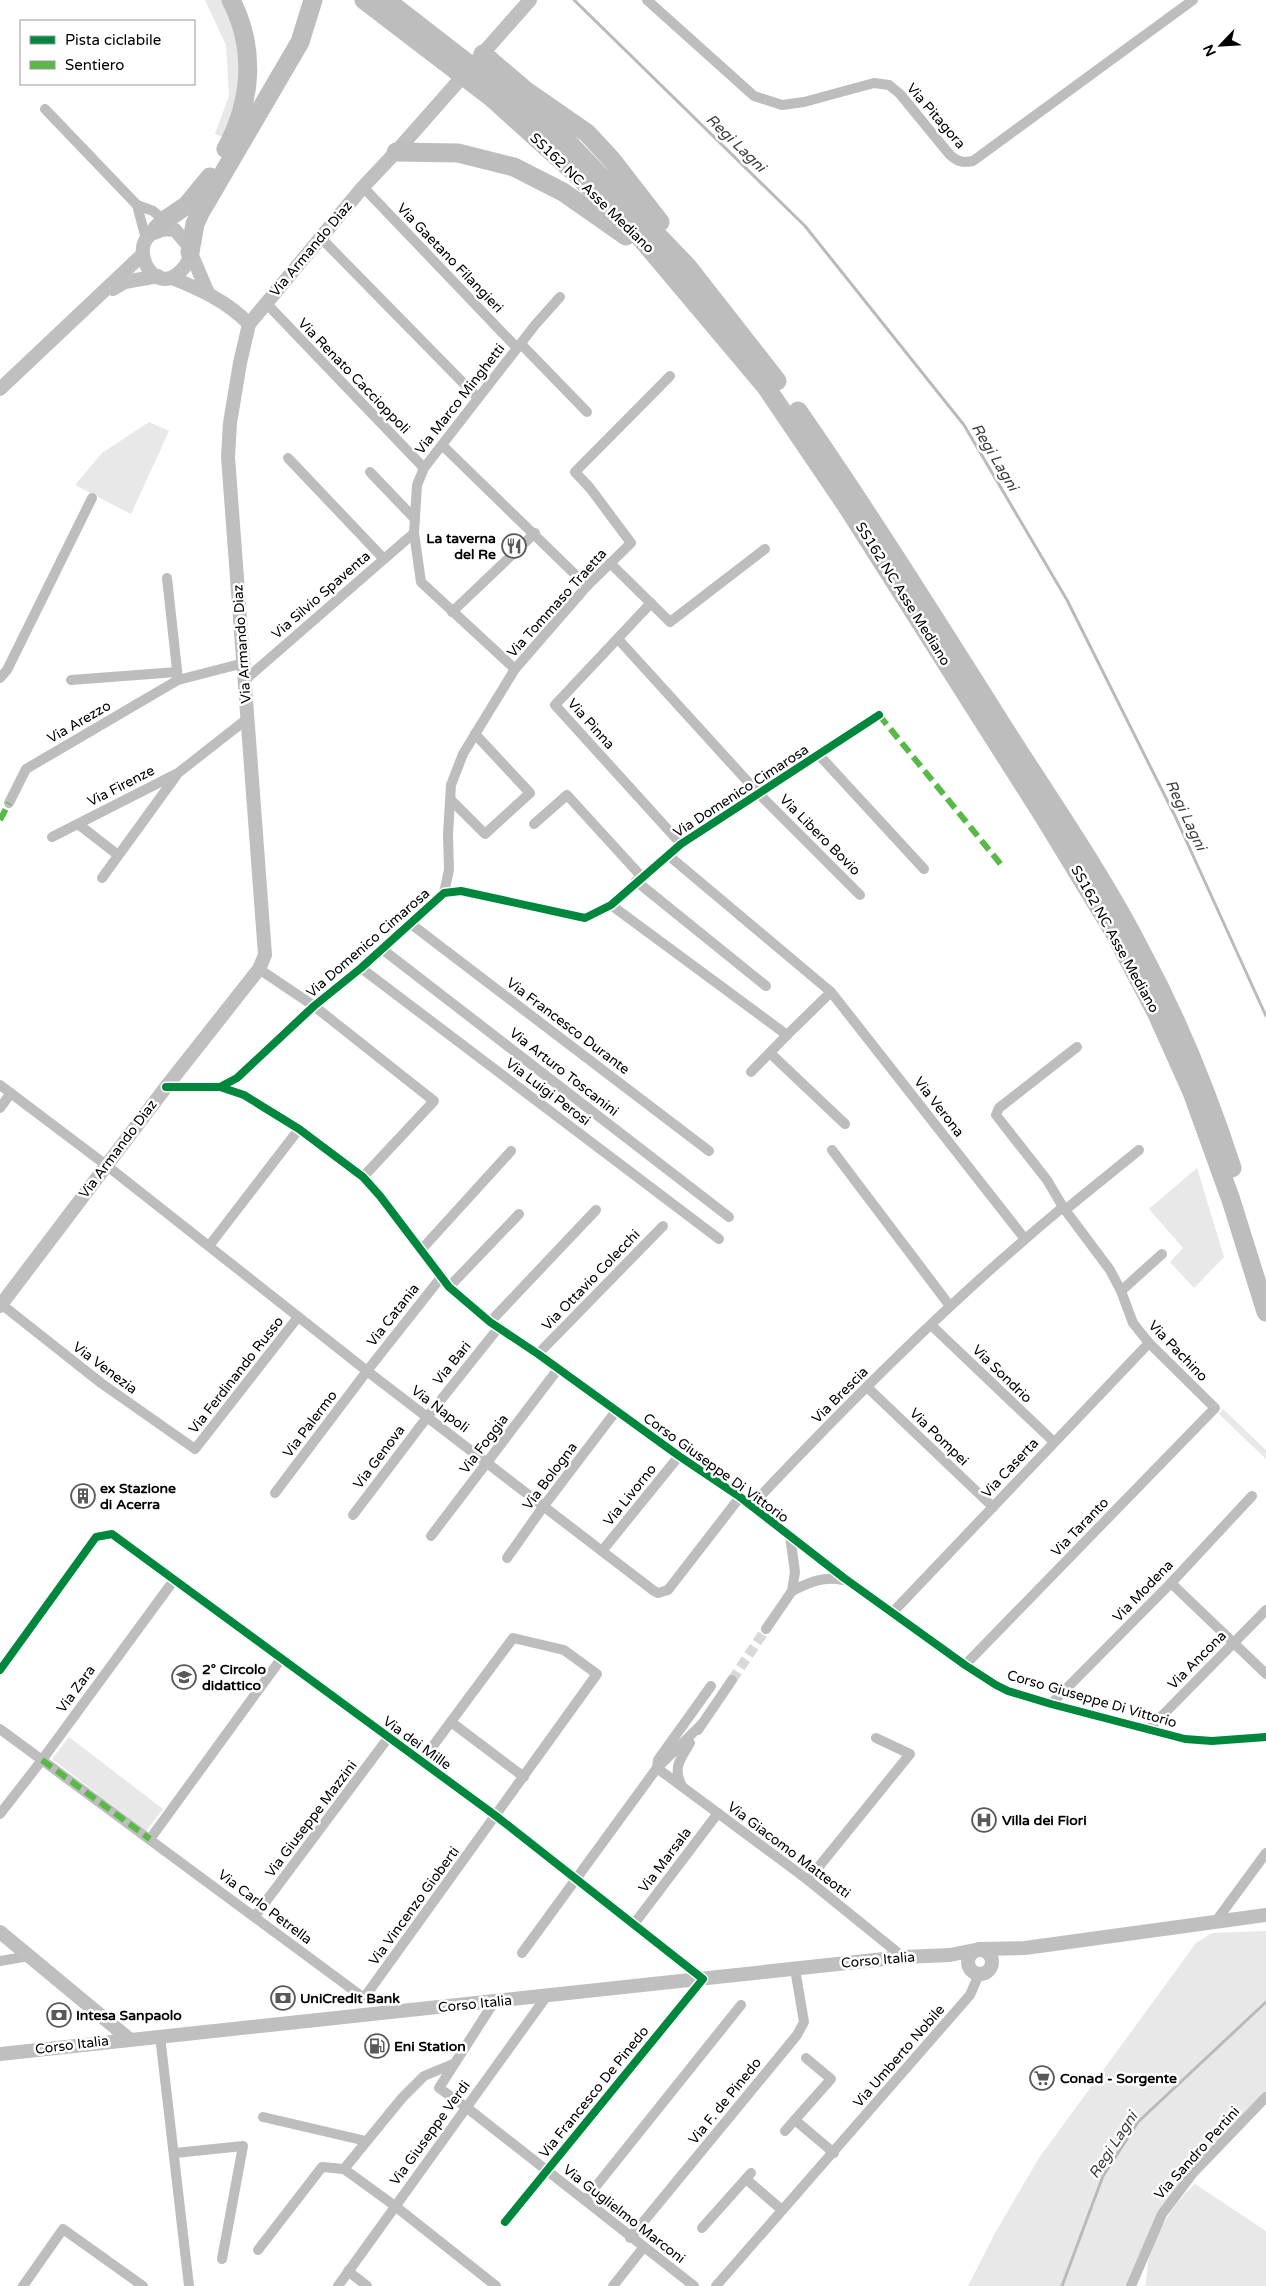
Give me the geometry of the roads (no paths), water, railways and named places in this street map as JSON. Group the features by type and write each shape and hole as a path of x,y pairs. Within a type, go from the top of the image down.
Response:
{"highway":[{"path":"161,230 187,205 204,185 234,136 243,111 250,65 241,20 231,0"},
{"path":"190,252 195,224 200,213 300,42 313,0"},
{"name":"SS162 NC Asse Mediano","path":"364,0 408,25 496,93 708,304 776,380 857,496 1096,873 1142,952 1180,1031 1211,1104 1266,1271"},
{"name":"SS162 NC Asse Mediano","path":"386,0 408,25"},
{"path":"483,54 525,90 587,133 606,153 677,244 708,304"},
{"path":"396,152 458,153 514,167 563,192 628,237 708,304"},
{"name":"SS162 NC Asse Mediano","path":"708,304 846,505 1044,817 1114,932 1157,1014 1192,1092 1231,1200 1266,1312"}],"main road":[{"name":"Via Armando Diaz","path":"1,1305 106,1165 259,969 265,955 228,456 230,423 249,324 362,187 396,152 530,0"},
{"path":"0,389 142,255 161,230 188,244 208,293"},
{"path":"101,295 125,282 165,277 187,265 190,252"},
{"path":"142,255 147,268 165,277 208,293 241,315 249,324"},
{"name":"Corso Italia","path":"0,2054 129,2038 546,1997 903,1957 950,1955 977,1950 1025,1948 1266,1915"},
{"path":"0,1932 129,2038"},
{"name":"Corso Italia","path":"979,1970 1025,1948"},
{"path":"977,1950 987,1951 992,1958 979,1970 968,1959 977,1950"},
{"path":"950,1955 979,1970"}],"street":[{"name":"Via Pitagora","path":"647,0 754,96 782,105 804,102 874,83 889,85 900,94 950,155 956,161 964,163 973,161 1193,0"},
{"path":"45,109 161,230"},
{"name":"Via Gaetano Filangieri","path":"362,187 587,412"},
{"path":"137,205 153,211 161,230"},
{"path":"320,237 478,398"},
{"name":"Via Marco Minghetti","path":"515,669 421,582 414,532 418,485 424,468 519,346 560,297"},
{"name":"Via Renato Caccioppoli","path":"266,303 424,468"},
{"name":"Via Tommaso Traetta","path":"444,893 449,870 448,834 451,785 463,754 515,669 587,586 631,543 590,488 575,472 670,376"},
{"path":"442,445 587,586"},
{"path":"288,458 384,559"},
{"path":"370,472 415,519"},
{"path":"0,678 7,670 92,498"},
{"name":"Via Silvio Spaventa","path":"246,679 414,532"},
{"path":"452,612 534,533"},
{"path":"610,563 670,622 766,549"},
{"path":"167,578 178,676"},
{"name":"Via Pinna","path":"651,603 555,705 681,844"},
{"name":"Via Libero Bovio","path":"618,639 760,794 860,895"},
{"name":"Via Arezzo","path":"71,680 178,676 244,663"},
{"name":"Via Arezzo","path":"9,802 26,769 178,676"},
{"name":"Via Domenico Cimarosa","path":"220,1087 237,1078 314,1006 361,968 444,893 462,891 586,918 611,905 681,844 879,715"},
{"name":"Via Firenze","path":"52,837 178,773 247,719"},
{"path":"451,800 485,834 530,793 475,734"},
{"path":"819,755 924,869"},
{"name":"Via Firenze","path":"102,878 178,773"},
{"path":"534,824 567,795 639,879 766,986"},
{"name":"Via Firenze","path":"78,824 118,855"},
{"name":"Via Verona","path":"668,855 831,992 1025,1239"},
{"path":"611,905 787,1035"},
{"name":"Via Francesco Durante","path":"411,924 709,1150"},
{"name":"Via Arturo Toscanini","path":"382,949 729,1217"},
{"name":"Via Luigi Perosi","path":"361,968 719,1239"},
{"path":"259,969 314,1006 434,1101 363,1177"},
{"path":"751,1072 831,992"},
{"name":"Via Pachino","path":"1077,1047 999,1108 996,1115 1046,1180 1064,1209 1110,1270 1121,1291 1133,1323 1149,1343 1215,1408"},
{"path":"770,1053 845,1124"},
{"name":"Via Napoli","path":"0,1085 106,1165 367,1371 654,1591 663,1592 668,1590 740,1497"},
{"path":"166,1087 220,1087"},
{"name":"Corso Giuseppe Di Vittorio","path":"220,1087 244,1095 299,1128 363,1177 422,1250 449,1287 494,1324 679,1456 740,1497 847,1580 965,1665 1008,1691 1185,1739 1212,1742 1266,1737"},
{"path":"0,1108 11,1094"},
{"path":"209,1246 299,1128"},
{"path":"832,1150 950,1306"},
{"name":"Via Brescia","path":"751,1506 845,1407 950,1306 1025,1239 1139,1150"},
{"path":"422,1250 511,1151"},
{"name":"Via Bari","path":"428,1416 494,1324 596,1210"},
{"path":"449,1287 519,1214"},
{"name":"Via Ottavio Colecchi","path":"538,1354 663,1226"},
{"path":"1121,1291 1162,1254"},
{"name":"Via Catania","path":"367,1371 442,1276"},
{"name":"Via Venezia","path":"1,1305 101,1383 195,1449"},
{"name":"Via Ferdinando Russo","path":"195,1449 298,1317"},
{"name":"Via Sondrio","path":"931,1324 1054,1442"},
{"name":"Via Caserta","path":"892,1613 1149,1343"},
{"name":"Via Foggia","path":"431,1536 558,1369"},
{"name":"Via Palermo","path":"275,1493 367,1371"},
{"name":"Via Pompei","path":"867,1386 992,1507"},
{"name":"Via Taranto","path":"965,1665 1215,1408"},
{"name":"Via Bologna","path":"507,1558 616,1411"},
{"name":"Via Genova","path":"353,1515 428,1416"},
{"name":"Via Livorno","path":"602,1551 679,1456"},
{"name":"Via Modena","path":"1051,1704 1171,1583 1252,1496"},
{"name":"Via dei Mille","path":"0,1670 96,1537 112,1534 496,1816 703,1979"},
{"path":"766,1630 792,1591 795,1572 790,1536"},
{"path":"792,1591 815,1579 832,1577 847,1580"},
{"name":"Via Zara","path":"0,1814 174,1580"},
{"path":"1171,1583 1266,1674"},
{"name":"Via Ancona","path":"1148,1730 1266,1610"},
{"name":"Via Vincenzo Gioberti","path":"364,1998 597,1674 564,1650 513,1638 451,1722"},
{"path":"150,1839 281,1659"},
{"path":"682,1787 677,1773 678,1763 700,1725 732,1680"},
{"path":"657,1768 658,1760 711,1686"},
{"path":"421,1762 451,1722 524,1777"},
{"path":"522,1953 657,1768 700,1725"},
{"path":"0,1729 42,1760"},
{"name":"Via Giuseppe Mazzini","path":"255,1916 388,1738"},
{"path":"808,1880 910,1754 876,1738"},
{"name":"Via Carlo Petrella","path":"42,1760 364,1998"},
{"name":"Via Giacomo Matteotti","path":"657,1768 808,1880 903,1957"},
{"name":"Via Marsala","path":"634,1924 718,1813"},
{"path":"1216,1921 1266,1852"},
{"path":"0,1961 29,1956"},
{"name":"Via F. de Pinedo","path":"630,2238 797,2035 804,2022 795,1969"},
{"name":"Via Umberto Nobile","path":"716,2286 970,1995 979,1970"},
{"name":"Via Francesco De Pinedo","path":"505,2222 703,1979"},
{"name":"Via Giuseppe Verdi","path":"338,2286 546,1997"},
{"path":"364,1998 369,2014"},
{"path":"344,2169 402,2098 424,2076 453,2064 494,2002"},
{"path":"585,2200 741,2005"},
{"path":"160,2036 189,2286"},
{"path":"786,2131 831,2079 806,2058"},
{"name":"Via Guglielmo Marconi","path":"453,2064 439,2088 466,2107 585,2200 630,2238 694,2286"},
{"name":"Via Sandro Pertini","path":"1132,2286 1162,2214 1194,2174 1266,2097"},
{"path":"263,2117 366,2141"},
{"path":"796,2120 834,2153"},
{"path":"174,2153 243,2146 222,2259"},
{"path":"258,2250 322,2168 344,2169 395,2206 496,2286"},
{"path":"702,2228 749,2176 782,2210"},
{"path":"23,2286 63,2230 143,2286"},
{"path":"613,2286 643,2248"},
{"path":"348,2271 367,2286"}],"waterway":[{"name":"Regi Lagni","path":"574,0 805,226 964,425 1067,600 1175,816 1266,1016"},
{"name":"Regi Lagni","path":"1062,2286 1103,2176 1138,2122 1266,2002"}],"tunnel":[{"path":"732,1680 766,1629"}],"place":[{"name":"La taverna del Re","path":"514,546"},
{"name":"ex Stazione di Acerra","path":"83,1496"},
{"name":"2° Circolo didattico","path":"184,1677"},
{"name":"Villa dei Fiori","path":"984,1820"},
{"name":"UniCredit Bank","path":"283,1998"},
{"name":"Intesa Sanpaolo","path":"59,2015"},
{"name":"Eni Station","path":"377,2046"},
{"name":"Conad - Sorgente","path":"1042,2078"}]}
